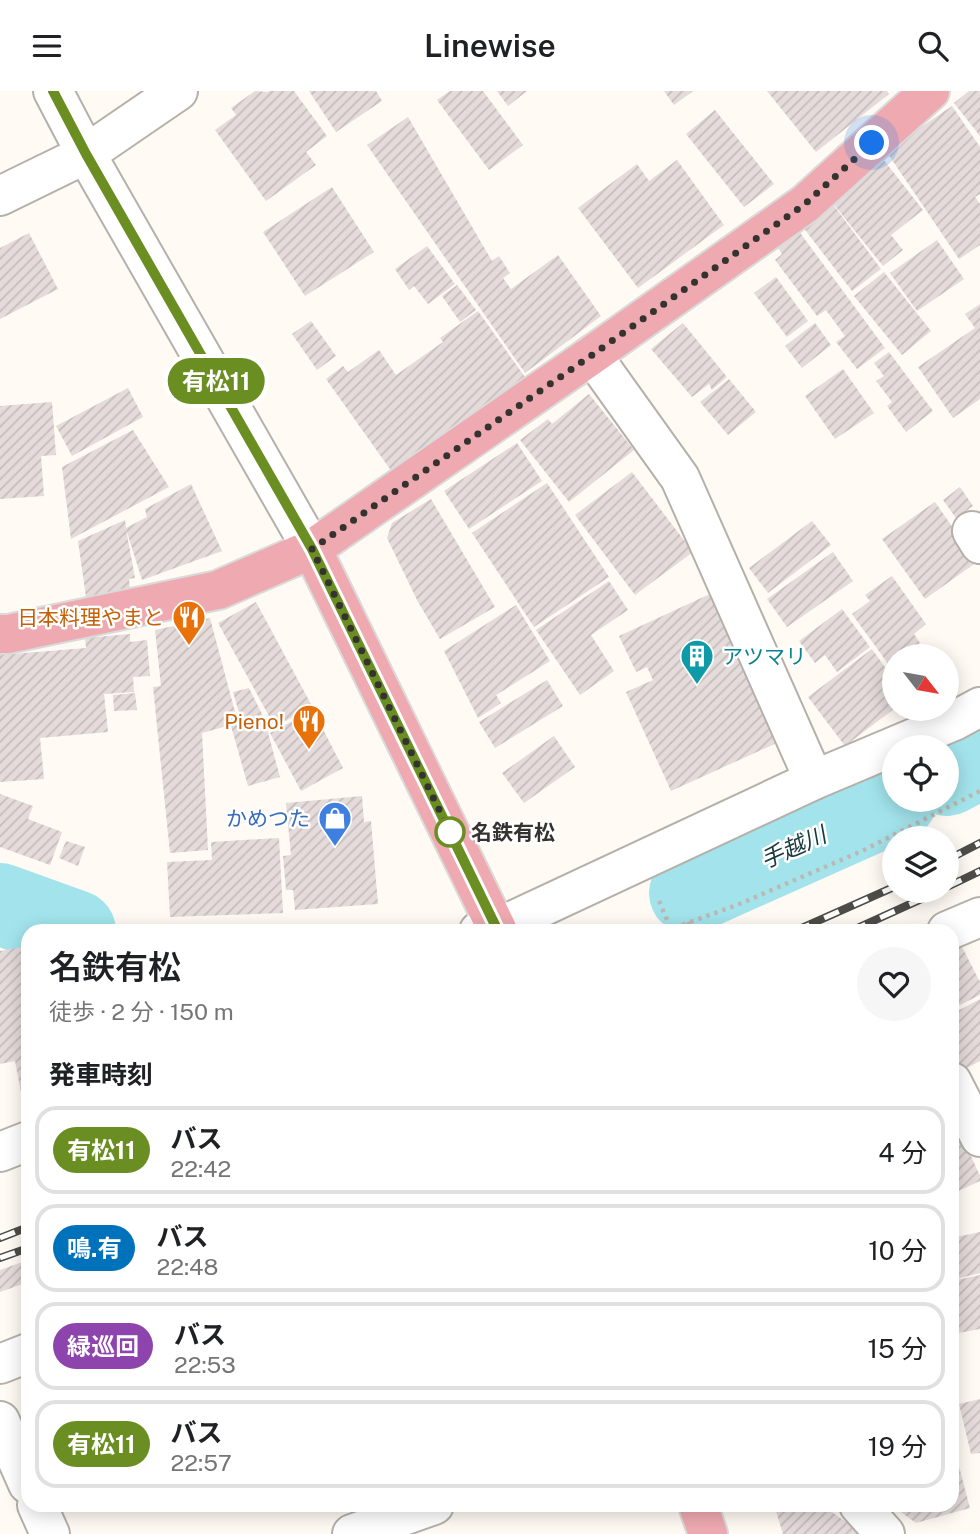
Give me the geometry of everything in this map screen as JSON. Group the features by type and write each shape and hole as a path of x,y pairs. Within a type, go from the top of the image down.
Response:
{"main road":[{"path":"0,634 218,590 312,549 805,204 930,91"},
{"path":"312,549 488,924"},
{"path":"700,1512 708,1534"}],"street":[{"path":"53,91 86,154 312,549"},
{"path":"0,196 86,154 178,91"},
{"path":"592,355 680,478 814,780"},
{"path":"504,924 814,780 954,721 980,707"},
{"path":"959,926 980,917"},
{"path":"959,1096 980,1137"},
{"path":"0,1152 21,1144"},
{"path":"0,1364 21,1356"},
{"path":"0,1421 21,1468"},
{"path":"40,1512 50,1534"},
{"path":"352,1534 414,1512"},
{"path":"865,1512 885,1534"}],"path":[{"path":"683,924 737,905 862,851 980,791"},
{"path":"643,860 669,924"}],"building":[{"path":"255,91 294,91 327,136 306,152 316,165 266,201 215,130 236,115 231,108"},
{"path":"309,91 376,91 382,101 336,132"},
{"path":"450,91 483,91 523,145 489,170 437,100"},
{"path":"497,91 527,91 508,106"},
{"path":"664,91 693,91 674,105"},
{"path":"767,91 887,91 889,94 816,152"},
{"path":"969,91 980,91 980,136 954,103"},
{"path":"952,106 980,147 980,194 975,197 980,204 980,245 959,259 886,151"},
{"path":"715,110 774,184 744,207 686,134"},
{"path":"408,117 492,261 499,256 510,273 503,278 511,289 558,255 601,316 525,373 367,145"},
{"path":"879,154 923,210 891,235 903,250 883,266 827,196"},
{"path":"677,160 724,225 638,288 578,208 637,164 649,181"},
{"path":"332,187 374,252 305,296 263,232"},
{"path":"829,199 881,269 852,291 799,222"},
{"path":"798,230 885,348 857,369 836,342 845,336 826,310 817,316 775,260 782,254 777,246"},
{"path":"29,233 58,289 0,319 0,248"},
{"path":"937,240 964,279 917,311 890,273"},
{"path":"427,246 455,284 428,304 414,286 409,290 395,269"},
{"path":"884,272 931,331 902,355 854,296"},
{"path":"776,277 808,321 787,337 754,293"},
{"path":"457,285 476,310 460,322 442,296"},
{"path":"980,304 980,399 953,418 918,367 975,328 965,314"},
{"path":"478,311 525,377 392,472 326,379 343,366 348,372 379,350 396,375 443,342 440,338"},
{"path":"311,321 336,356 317,370 292,334"},
{"path":"683,323 727,377 712,390 709,384 692,397 651,349"},
{"path":"815,323 831,345 802,368 785,346"},
{"path":"889,352 933,411 906,432 887,406 892,402 876,381 884,376 874,363"},
{"path":"843,369 874,413 835,439 805,396"},
{"path":"729,379 756,412 728,435 700,402"},
{"path":"128,388 143,417 72,456 56,426"},
{"path":"589,394 634,450 569,502 520,440 548,419 552,424"},
{"path":"52,402 56,455 41,456 44,496 0,499 0,406"},
{"path":"133,430 169,487 71,539 62,467"},
{"path":"517,443 542,481 469,529 444,491"},
{"path":"632,472 693,552 635,595 575,515"},
{"path":"547,483 609,577 534,627 472,533"},
{"path":"191,484 222,551 142,580 126,529 135,578 129,579 130,590 86,597 78,541 125,520 126,528 147,517 145,509"},
{"path":"960,487 973,506 956,518 943,500"},
{"path":"431,499 495,607 440,639 418,602 387,538 392,523"},
{"path":"935,502 977,562 925,599 882,539"},
{"path":"812,521 831,545 768,593 749,568"},
{"path":"833,552 853,581 787,627 767,599"},
{"path":"892,576 926,624 914,634 920,643 882,644 882,655 852,614 870,601 865,595"},
{"path":"609,581 628,610 591,635 614,671 580,695 536,630"},
{"name":"アツマリ","path":"712,593 781,741 671,791 626,692 653,680 647,667 636,672 619,636"},
{"path":"256,602 312,706 275,727 218,623"},
{"path":"516,605 550,661 496,695 501,703 478,718 444,651"},
{"path":"842,609 870,647 837,672 825,655 815,663 799,641"},
{"path":"210,618 238,723 202,733 208,850 170,853 153,687 161,686 155,630"},
{"path":"130,634 130,642 147,640 150,676 133,677 134,692 104,694 108,732 40,738 44,779 0,782 0,655 86,648 85,638"},
{"path":"872,649 882,663 882,718 845,746 808,697"},
{"path":"547,680 563,706 495,748 479,722"},
{"path":"249,688 264,718 280,777 248,786 231,726 242,723 233,692"},
{"path":"135,693 137,710 114,711 113,695"},
{"path":"313,710 343,768 301,791 270,733"},
{"path":"554,736 575,767 524,803 502,773"},
{"path":"0,794 33,806 28,819 62,832 50,865 0,847"},
{"path":"362,796 364,822 371,821 378,904 295,910 293,890 286,890 283,856 291,855 286,803"},
{"path":"279,838 283,913 170,917 167,862 212,860 211,842"},
{"path":"66,841 85,847 78,866 59,858"},
{"path":"959,944 980,982 980,995 959,1006"},
{"path":"21,947 21,1092 15,1061 0,1064 0,951"},
{"path":"980,999 980,1061 959,1072 959,1010"},
{"path":"959,1130 980,1176 980,1181 959,1191"},
{"path":"980,1232 980,1273 959,1278 959,1236"},
{"path":"21,1262 21,1284 0,1292 0,1270"},
{"path":"980,1275 980,1329 959,1333 959,1280"},
{"path":"980,1399 980,1453 971,1454 959,1404"},
{"path":"959,1467 970,1508 959,1511"},
{"path":"776,1512 832,1512 863,1534 783,1534"},
{"path":"901,1512 956,1512 916,1523"}],"waterway":[{"name":"手越川","path":"959,769 980,758"},
{"name":"手越川","path":"690,893 882,807"},
{"name":"手越川","path":"0,904 56,924"}],"railway":[{"path":"959,854 980,843"},
{"path":"959,881 980,871"},
{"path":"811,924 882,892"},
{"path":"866,924 913,903"},
{"path":"0,1238 21,1230"},
{"path":"0,1258 21,1250"}],"bus line":[{"name":"有松11","path":"53,91 86,154 312,549 495,924"}],"place":[{"name":"日本料理やまと","path":"189,647"},
{"name":"アツマリ","path":"697,686"},
{"name":"Pieno!","path":"309,751"},
{"name":"名鉄有松","path":"450,832"},
{"name":"かめつた","path":"335,848"}],"route":[{"path":"450,832 312,549 805,204 872,143"}]}
